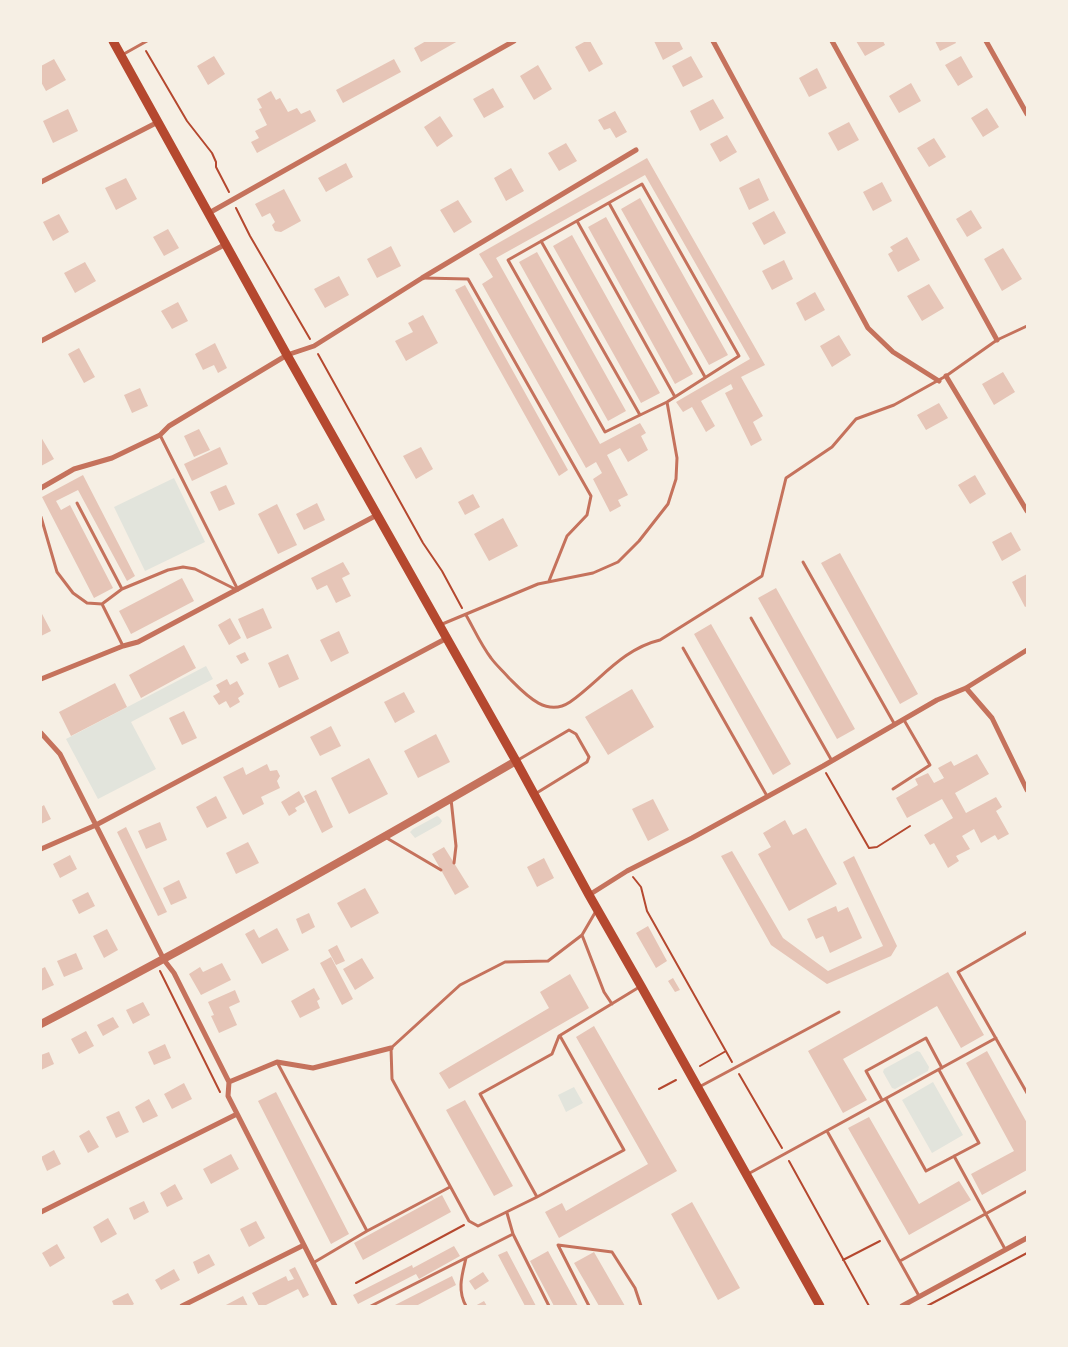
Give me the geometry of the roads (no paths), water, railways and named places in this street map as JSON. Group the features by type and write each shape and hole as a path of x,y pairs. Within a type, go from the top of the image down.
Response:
{"main road":[{"path":"113,41 820,1306"}],"street":[{"path":"209,213 514,41"},
{"path":"713,41 868,328 893,352 939,380"},
{"path":"832,41 997,340"},
{"path":"986,41 1027,114"},
{"path":"41,182 158,122"},
{"path":"41,488 74,469 112,458 160,435 168,426 287,355 314,346 422,278 636,150"},
{"path":"41,341 226,244"},
{"path":"946,376 1027,511"},
{"path":"41,679 123,646 138,642 377,515"},
{"path":"41,849 96,825 447,638"},
{"path":"589,895 626,871 692,838 938,700 966,688 1027,650"},
{"path":"966,688 992,718 1027,790"},
{"path":"41,733 60,754 96,825 160,962 174,973 229,1082 228,1096 335,1306"},
{"path":"41,1024 160,962 385,837 516,761"},
{"path":"229,1082 277,1062 313,1068 391,1048"},
{"path":"41,1212 237,1114"},
{"path":"902,1306 1027,1238"},
{"path":"182,1306 304,1245"}],"lane":[{"path":"122,56 147,41"},
{"path":"642,184 739,356 667,402 605,432 508,260 577,221 642,184"},
{"path":"609,203 706,377"},
{"path":"577,221 675,397"},
{"path":"542,241 640,415"},
{"path":"422,278 468,279 591,496 587,515 567,536 549,580"},
{"path":"466,615 491,659 526,694 540,705 551,708 568,703 610,667 645,643 660,640 762,576 786,478 832,447 856,419 894,405 946,376 997,340 1026,328"},
{"path":"440,626 549,580 593,573 618,562 639,541 668,504 676,479 677,458 667,402"},
{"path":"160,435 238,590"},
{"path":"77,503 122,589"},
{"path":"41,517 56,572 73,594 87,603 102,604 122,589 168,570 183,567 195,569 238,590"},
{"path":"803,562 894,724"},
{"path":"102,604 123,646"},
{"path":"751,618 832,761"},
{"path":"684,648 768,796"},
{"path":"893,789 930,766 904,720"},
{"path":"516,761 568,730 576,734 588,757 587,762 534,794"},
{"path":"451,798 456,846 454,863"},
{"path":"385,837 441,870"},
{"path":"559,1036 624,1150 507,1213 478,1226 469,1221 392,1079 391,1048 460,985 504,962 548,960 582,935 597,908"},
{"path":"1027,932 958,972 1027,1092"},
{"path":"582,935 604,992 612,1004"},
{"path":"537,1197 480,1094 552,1054 559,1036 641,986"},
{"path":"698,1088 838,1012"},
{"path":"926,1038 941,1069 979,1142 926,1172 866,1071 926,1038"},
{"path":"747,1174 996,1038"},
{"path":"277,1062 367,1231"},
{"path":"827,1131 919,1296"},
{"path":"954,1156 1005,1250"},
{"path":"313,1263 367,1231 450,1187"},
{"path":"900,1261 1027,1191"},
{"path":"507,1213 513,1234 549,1306"},
{"path":"371,1306 513,1234"},
{"path":"589,1306 558,1245 612,1252 635,1288 641,1306"},
{"path":"466,1257 460,1288 466,1306"}]}
